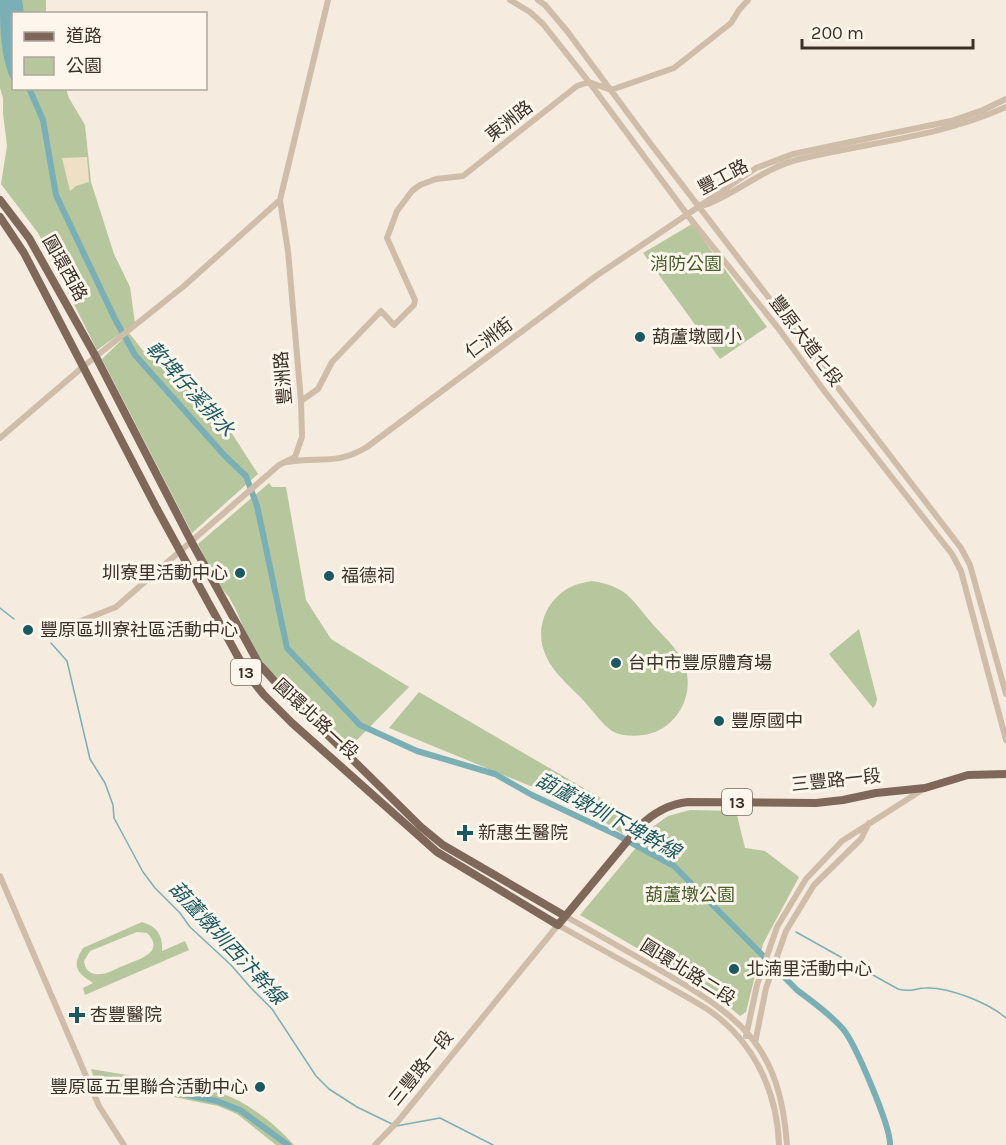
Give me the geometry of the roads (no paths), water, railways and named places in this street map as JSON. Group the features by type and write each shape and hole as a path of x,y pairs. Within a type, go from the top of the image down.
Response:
{"main road":[{"name":"圓環西路","path":"0,200 29,238 96,357"},
{"name":"圓環西路","path":"0,217 24,253 84,366"},
{"name":"圓環北路一段","path":"96,357 191,541 259,664 288,696 421,827 443,845 565,916"},
{"name":"圓環北路一段","path":"84,366 248,675 264,695 292,723 437,852 558,925"},
{"name":"三豐路一段","path":"558,925 646,820 682,802 843,800 876,793 925,788 968,775 1006,774"}],"street":[{"name":"豐洲路","path":"53,632 116,608 279,465 295,457 302,437 300,401 288,251 280,200 328,0"},
{"name":"豐原大道七段","path":"510,0 543,24 590,82 692,221 778,328 958,563 1006,740"},
{"name":"豐原大道七段","path":"538,0 567,31 699,207 926,499 961,548 970,565 1006,694"},
{"path":"590,82 611,90 674,68 731,23 748,0"},
{"name":"東洲路","path":"300,401 318,389 332,362 381,311 394,325 412,308 415,302 387,238 393,218 408,195 425,183 464,176 577,86 590,82"},
{"name":"豐工路","path":"699,207 726,187 773,160 951,121 1006,99"},
{"name":"豐工路","path":"699,207 719,200 761,174 795,160 955,128 1006,107"},
{"path":"0,438 84,366 184,286 280,200"},
{"name":"仁洲街","path":"286,462 353,456 596,276 699,207"},
{"path":"743,1043 748,1033 757,985 777,927 806,879 842,841 925,788"},
{"path":"751,1053 756,1042 766,988 786,930 814,885 861,839 869,823"},
{"path":"0,876 99,1106 124,1145"},
{"path":"806,879 814,885"},
{"name":"圓環北路二段","path":"565,916 706,997 725,1010 748,1033 756,1042 778,1087 785,1119 787,1145"},
{"name":"圓環北路二段","path":"558,925 707,1009 724,1022 751,1053 766,1079 778,1119 779,1145"},
{"name":"三豐路一段","path":"375,1145 399,1120 558,925"}],"water":[{"path":"0,0 22,0 24,12 12,12 12,81 5,64"}],"waterway":[{"name":"葫蘆墩圳下埤幹線","path":"30,90 43,120 56,195 115,319 135,355 225,456 246,476 257,506 287,648 360,725 417,751 495,774 674,866 797,990 827,1013 843,1029 856,1050 871,1086 885,1121 890,1145"},
{"name":"葫蘆燉圳西汴幹線","path":"0,608 14,619"},
{"name":"葫蘆燉圳西汴幹線","path":"51,643 67,661 90,759 105,783 113,805 114,818 143,872 190,927 231,965 272,1009 316,1076 329,1089 357,1107 392,1124"},
{"path":"796,932 898,989 907,991 922,988 946,990 990,1007 1006,1018"},
{"path":"115,1080 217,1101 240,1110 288,1145"},
{"name":"葫蘆燉圳西汴幹線","path":"396,1126 440,1118 493,1145"}],"place":[{"name":"葫蘆墩國小","path":"640,337"},
{"name":"圳寮里活動中心","path":"240,573"},
{"name":"福德祠","path":"329,576"},
{"name":"豐原區圳寮社區活動中心","path":"28,630"},
{"name":"台中市豐原體育場","path":"616,663"},
{"name":"豐原國中","path":"719,721"},
{"name":"新惠生醫院","path":"465,833"},
{"name":"北湳里活動中心","path":"734,969"},
{"name":"杏豐醫院","path":"77,1015"},
{"name":"豐原區五里聯合活動中心","path":"260,1087"}],"park label":[{"name":"消防公園","path":"686,264"},
{"name":"葫蘆墩公園","path":"690,895"}],"water label":[{"name":"軟埤仔溪排水","path":"190,389"}]}
